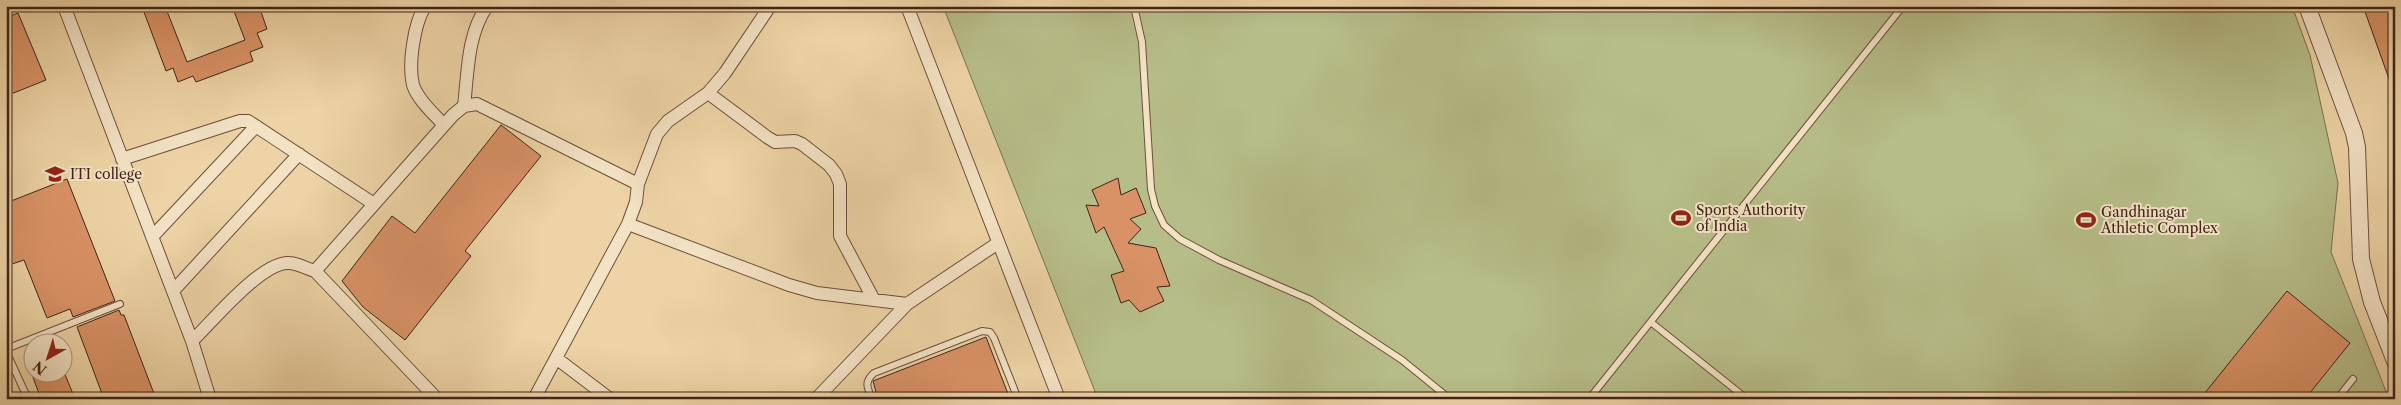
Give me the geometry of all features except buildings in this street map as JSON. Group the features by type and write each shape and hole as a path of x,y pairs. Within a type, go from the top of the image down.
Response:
{"street":[{"path":"64,6 192,341 210,399"},
{"path":"425,6 419,16 415,30 412,70 414,86 423,102 444,125"},
{"path":"464,106 471,39 487,6"},
{"path":"534,399 628,224 636,202 638,184 657,134 668,121 708,93 725,73 770,6"},
{"path":"907,6 1059,399"},
{"path":"2307,6 2354,133 2357,147 2361,259 2372,302 2395,361"},
{"path":"708,93 775,142 795,141 802,144 829,165 840,184 840,236 874,300"},
{"path":"315,272 444,125 464,106 477,104 638,184"},
{"path":"122,159 240,121 248,122 374,204"},
{"path":"152,237 256,126"},
{"path":"173,291 299,154"},
{"path":"628,224 789,285 817,293 907,304"},
{"path":"816,399 907,304 998,242"},
{"path":"192,341 260,274 289,263 315,272 437,399"},
{"path":"556,358 610,399"}],"lane":[{"path":"1134,6 1142,42 1151,189 1155,206 1164,225 1180,239 1219,260 1311,300 1402,360 1450,399"},
{"path":"1589,399 1652,323 1903,6"},
{"path":"28,399 6,350 120,304"},
{"path":"1652,323 1746,399"},
{"path":"872,399 866,386 867,380 874,373 982,331 990,332 994,338 1018,399"},
{"path":"2337,399 2352,379"}],"green space":[{"name":"Sports Authority of India","path":"943,6 2292,6 2310,55 2338,183 2331,252 2389,399 1098,399"}],"place":[{"name":"ITI college","path":"55,174"},
{"name":"Sports Authority of India","path":"1681,218"},
{"name":"Gandhinagar Athletic Complex","path":"2086,220"}]}
